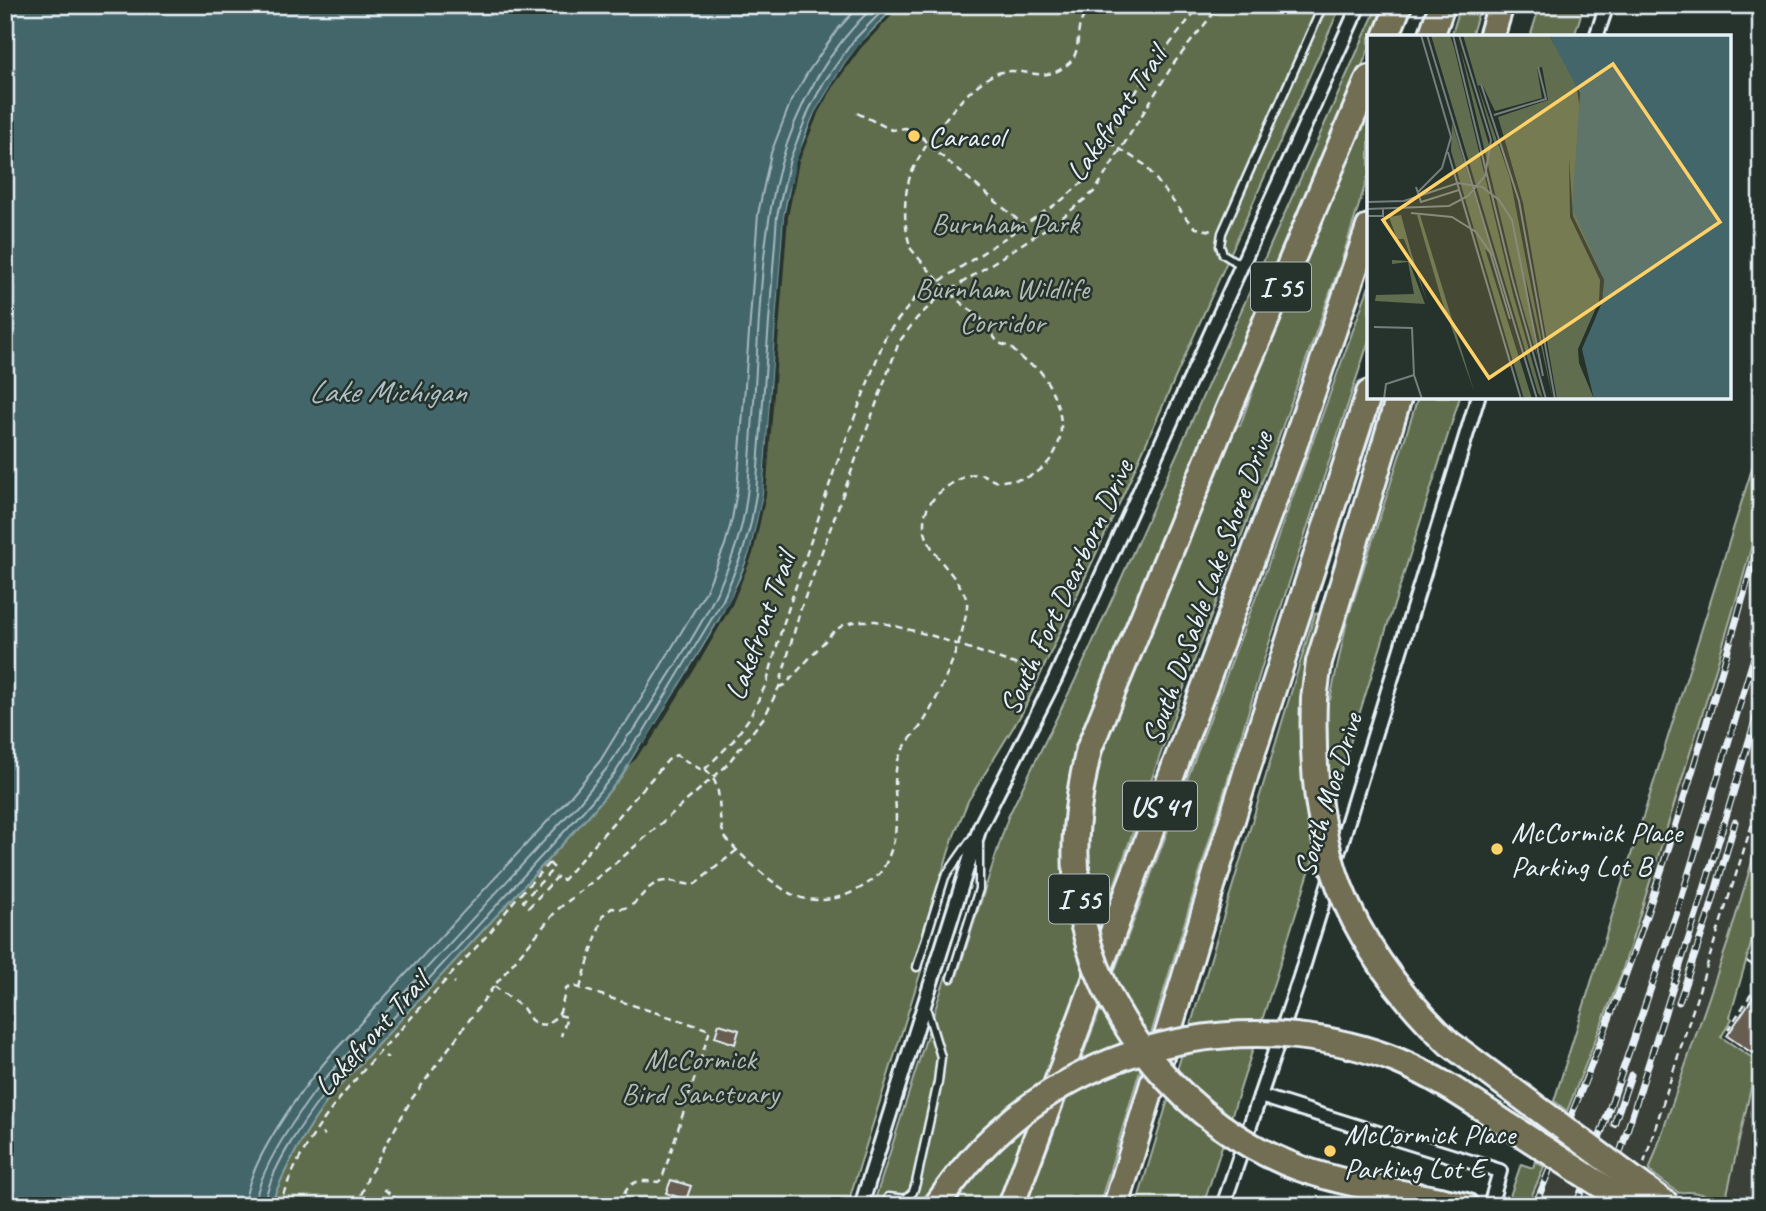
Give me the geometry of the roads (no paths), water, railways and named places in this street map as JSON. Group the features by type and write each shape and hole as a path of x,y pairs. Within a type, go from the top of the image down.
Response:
{"highway":[{"path":"1387,35 1399,5"},
{"path":"1433,35 1442,5"},
{"name":"I 55","path":"1367,83 1089,749 1077,800 1075,851 1080,903 1093,952 1108,991 1128,1028 1148,1056 1195,1105 1239,1138 1271,1156 1322,1175 1466,1206"},
{"name":"South DuSable Lake Shore Drive","path":"1011,1206 1293,449 1367,233"},
{"name":"US 41","path":"1116,1206 1247,769 1367,399"},
{"path":"1398,399 1319,662 1314,698 1313,768 1318,814 1329,857 1365,942 1390,979 1421,1016 1449,1043 1669,1206"},
{"path":"937,1204 962,1170 1000,1130 1038,1101 1076,1078 1154,1048 1198,1038 1269,1034 1332,1041 1400,1062 1463,1095 1633,1206"}],"street":[{"name":"South Fort Dearborn Drive","path":"861,1206 980,827 1055,679 1359,5"},
{"path":"1597,35 1607,5"},
{"name":"South Moe Drive","path":"1223,1206 1300,977 1477,399"},
{"path":"1260,1096 1500,1171 1490,1206"}],"lane":[{"path":"1241,265 1223,254 1220,246 1222,233 1323,5"},
{"path":"917,967 945,877 980,827"},
{"path":"951,978 979,888 980,827"},
{"path":"898,1206 907,1199 916,1183 939,1082 941,1057 925,1002"},
{"path":"888,1197 907,1199"}],"water":[{"name":"Lake Michigan","path":"5,5 898,5 845,63 815,113 805,136 784,217 763,494 750,553 729,603 644,745 641,744 621,777 333,1093 298,1147 270,1206 5,1206"}],"railway":[{"path":"1535,1206 1612,1013 1653,897 1761,535"},
{"path":"1576,1206 1678,909 1761,634"},
{"path":"1603,1206 1761,701"},
{"path":"1679,1002 1710,910 1735,822"},
{"path":"1614,1124 1631,1075"}],"place":[{"name":"Caracol","path":"914,136"},
{"name":"McCormick Place Parking Lot B","path":"1497,849"},
{"name":"McCormick Place Parking Lot E","path":"1330,1151"}],"park label":[{"name":"Burnham Park","path":"1005,223"},
{"name":"Burnham Wildlife Corridor","path":"1002,305"},
{"name":"McCormick Bird Sanctuary","path":"700,1076"}]}
